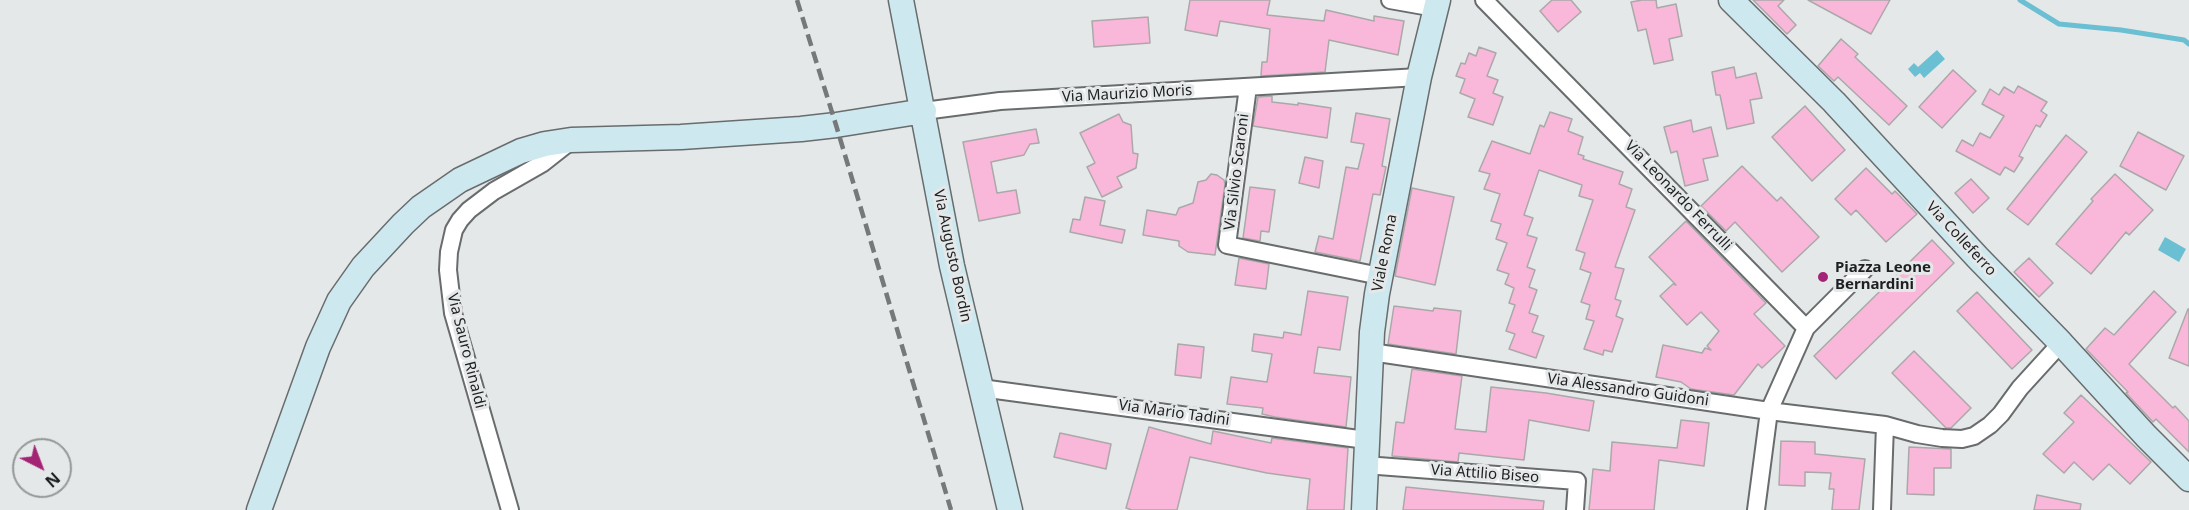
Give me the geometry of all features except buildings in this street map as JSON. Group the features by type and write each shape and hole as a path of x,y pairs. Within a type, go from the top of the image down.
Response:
{"street":[{"name":"Via Augusto Bordin","path":"901,0 952,266 1010,510"},
{"path":"1390,0 1437,4"},
{"name":"Via Leonardo Ferrulli","path":"1484,0 1806,328"},
{"name":"Via Colleferro","path":"1731,0 1834,102 1978,258 2061,343 2127,417 2189,479"},
{"name":"Viale Roma","path":"1364,510 1371,352 1380,276 1419,77 1437,4"},
{"name":"Via Maurizio Moris","path":"259,510 325,329 339,301 370,260 413,214 460,180 521,151 571,140 681,137 836,126 1000,101 1419,77"},
{"name":"Via Silvio Scaroni","path":"1248,87 1227,245 1380,276"},
{"name":"Via Sauro Rinaldi","path":"510,510 453,313 448,277 449,252 454,230 469,210 494,191 550,158 571,140"},
{"path":"1756,510 1768,411 1806,328 1865,269"},
{"name":"Via Alessandro Guidoni","path":"1371,352 1768,411 1885,425 1917,434 1962,439 1974,436 1994,421 2061,343"},
{"name":"Via Mario Tadini","path":"981,388 1366,440"},
{"path":"1882,510 1885,425"},
{"name":"Via Attilio Biseo","path":"1365,465 1577,481 1575,510"}],"water":[{"path":"1937,50 1945,59 1924,78 1920,73 1915,77 1908,69 1914,63 1918,67"},
{"path":"2165,237 2186,249 2179,262 2158,250"}],"waterway":[{"path":"2020,0 2059,24 2121,30 2184,40 2189,44"}],"railway":[{"path":"797,0 951,510"}],"place":[{"name":"Piazza Leone Bernardini","path":"1823,277"}]}
